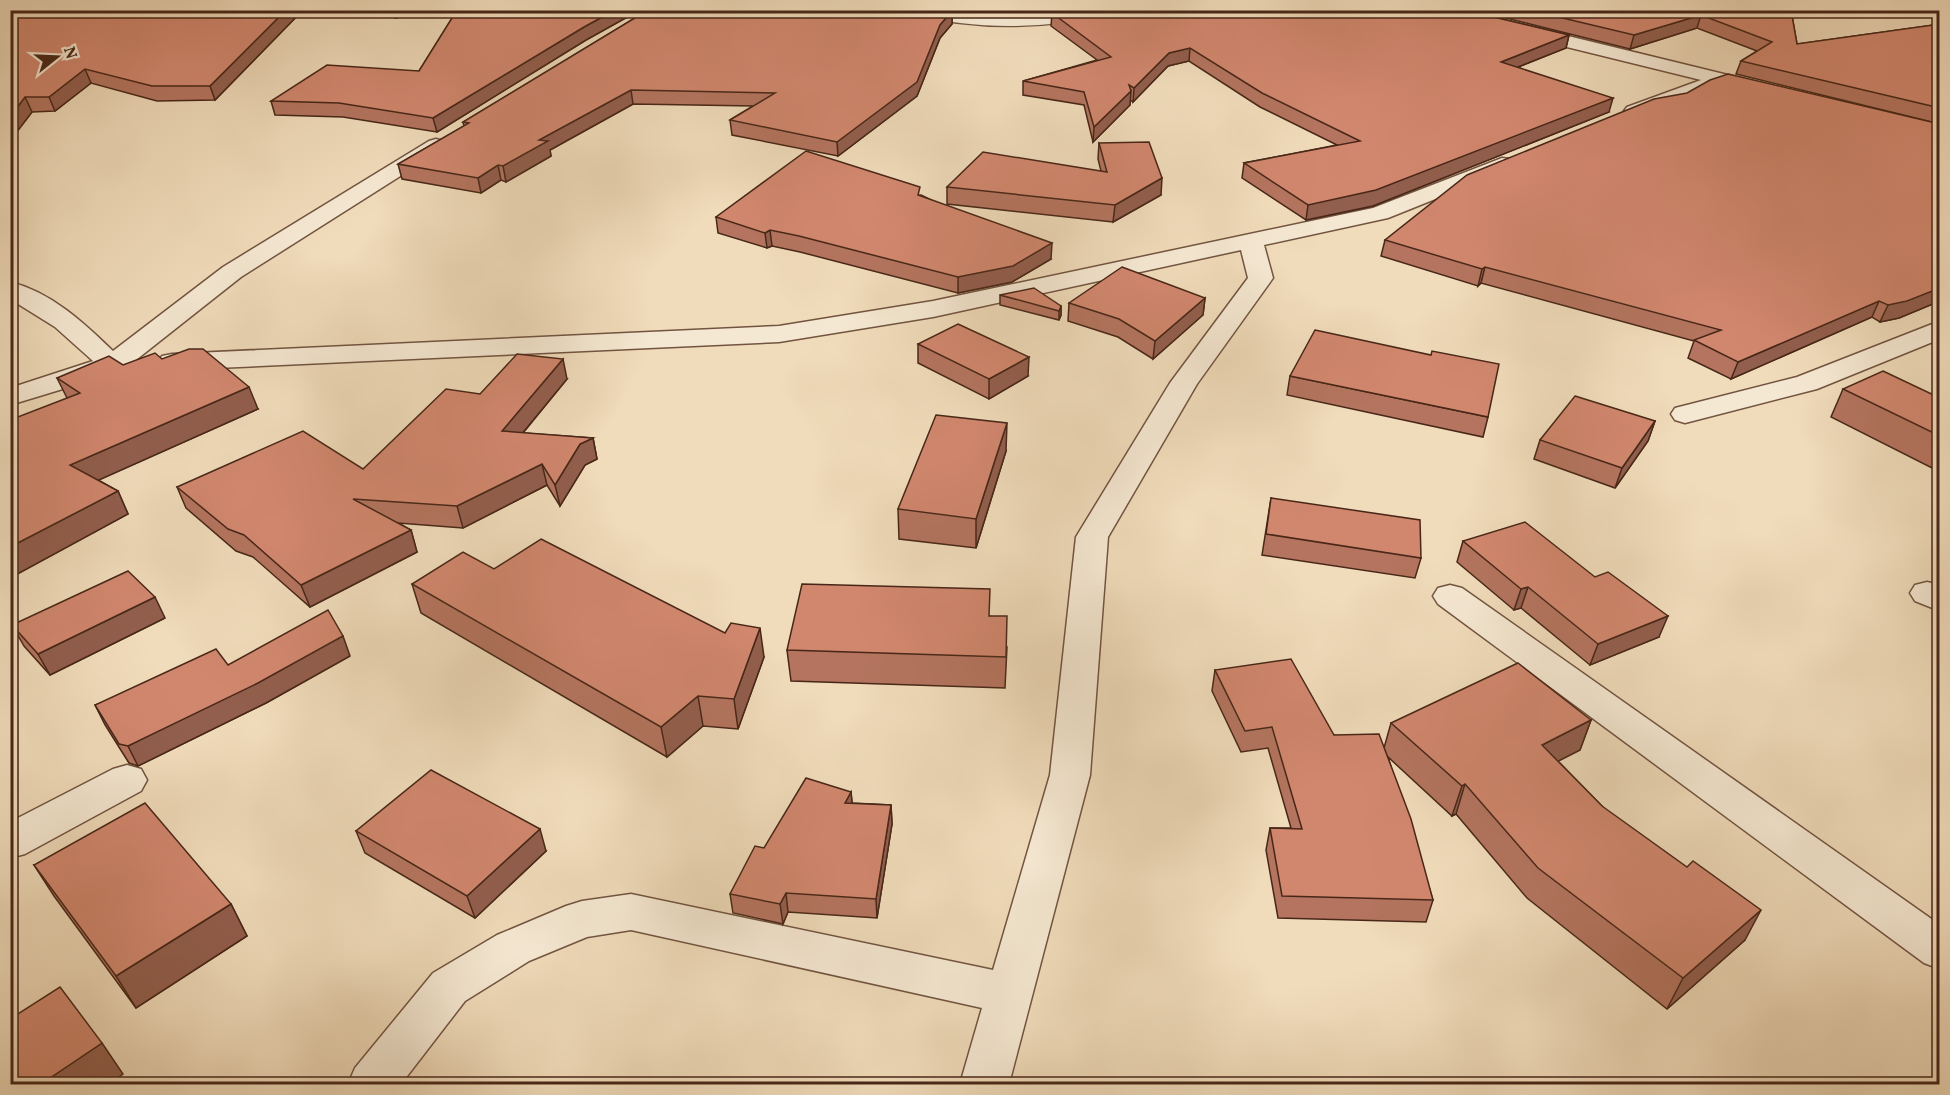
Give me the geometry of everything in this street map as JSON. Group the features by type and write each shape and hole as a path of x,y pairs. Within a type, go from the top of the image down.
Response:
{"street":[{"path":"916,10 944,18 1026,23 1059,21 1103,10"},
{"path":"1439,10 1732,81 1649,104 1612,121"},
{"path":"112,365 232,272 453,134"},
{"path":"10,397 112,365 779,334 933,309 1380,213 1528,154"},
{"path":"985,1084 1070,775 1092,537 1184,383 1261,279 1251,242"},
{"path":"10,289 33,298 72,326 112,365"},
{"path":"1685,414 1807,383 1940,328"},
{"path":"1450,596 1940,950"},
{"path":"10,842 127,780"},
{"path":"372,1084 449,987 513,948 582,918 631,912 1010,994"}],"building":[{"path":"10,10 123,10 123,13 129,10 286,10 210,86 152,86 85,69 49,97 25,97 10,117"},
{"path":"457,10 615,10 433,118 339,103 271,101 327,65 419,71"},
{"path":"648,10 952,11 940,25 917,82 837,142 730,120 775,93 631,90 539,140 548,141 503,166 498,165 478,178 398,164 469,123 463,122"},
{"path":"1069,10 1464,10 1569,35 1501,62 1613,98 1376,190 1308,205 1244,163 1360,141 1262,93 1190,48 1169,53 1134,88 1129,85 1131,91 1094,127 1084,92 1023,81 1111,57 1052,13"},
{"path":"1529,10 1791,10 1797,44 1940,24 1940,108 1741,61 1772,42 1701,15 1634,35"},
{"path":"1728,74 1940,124 1940,288 1907,301 1888,305 1879,301 1738,362 1694,340 1721,330 1485,267 1482,269 1385,240 1467,175 1654,99 1687,93 1710,80"},
{"path":"1149,142 1162,178 1115,205 947,187 983,152 1107,172 1099,143"},
{"path":"806,151 920,187 918,195 1052,243 1013,266 958,277 799,236 770,230 765,233 716,217"},
{"path":"1122,267 1205,298 1155,341 1119,319 1069,303"},
{"path":"1034,288 1061,306 1059,311 1000,295"},
{"path":"958,324 1029,357 989,379 918,344"},
{"path":"1315,330 1431,355 1432,351 1499,364 1488,417 1290,376"},
{"path":"189,349 203,349 249,387 70,465 118,491 10,547 10,420 80,393 57,378 109,356 123,365 155,353 162,359"},
{"path":"517,354 563,359 502,431 593,438 580,444 555,485 542,464 457,506 353,499 411,530 301,585 244,535 228,529 177,487 303,431 363,469 446,389 480,394"},
{"path":"1883,371 1940,398 1940,436 1843,389"},
{"path":"1575,396 1655,421 1622,468 1540,440"},
{"path":"936,415 1007,423 976,519 898,509"},
{"path":"1271,498 1420,520 1421,558 1266,534"},
{"path":"1525,522 1595,577 1608,572 1668,616 1598,644 1528,587 1521,589 1463,541"},
{"path":"541,539 725,633 731,623 760,628 734,699 698,696 661,727 412,584 463,552 494,569"},
{"path":"128,571 155,597 38,654 12,625"},
{"path":"802,584 990,589 989,616 1007,616 1006,657 787,650"},
{"path":"328,610 343,636 258,683 128,746 119,744 95,705 216,649 228,665"},
{"path":"1291,659 1334,735 1379,734 1411,819 1433,900 1282,896 1270,828 1302,829 1272,727 1245,731 1215,670"},
{"path":"1518,663 1591,720 1542,745 1602,806 1687,867 1693,861 1761,910 1683,978 1538,868 1465,784 1462,786 1391,723"},
{"path":"431,770 540,829 467,896 356,831"},
{"path":"806,778 851,792 845,803 891,805 876,899 786,893 780,904 730,894 755,846 764,848"},
{"path":"145,803 231,904 116,976 34,865"},
{"path":"60,987 102,1043 41,1084 10,1084 10,1019"}]}
